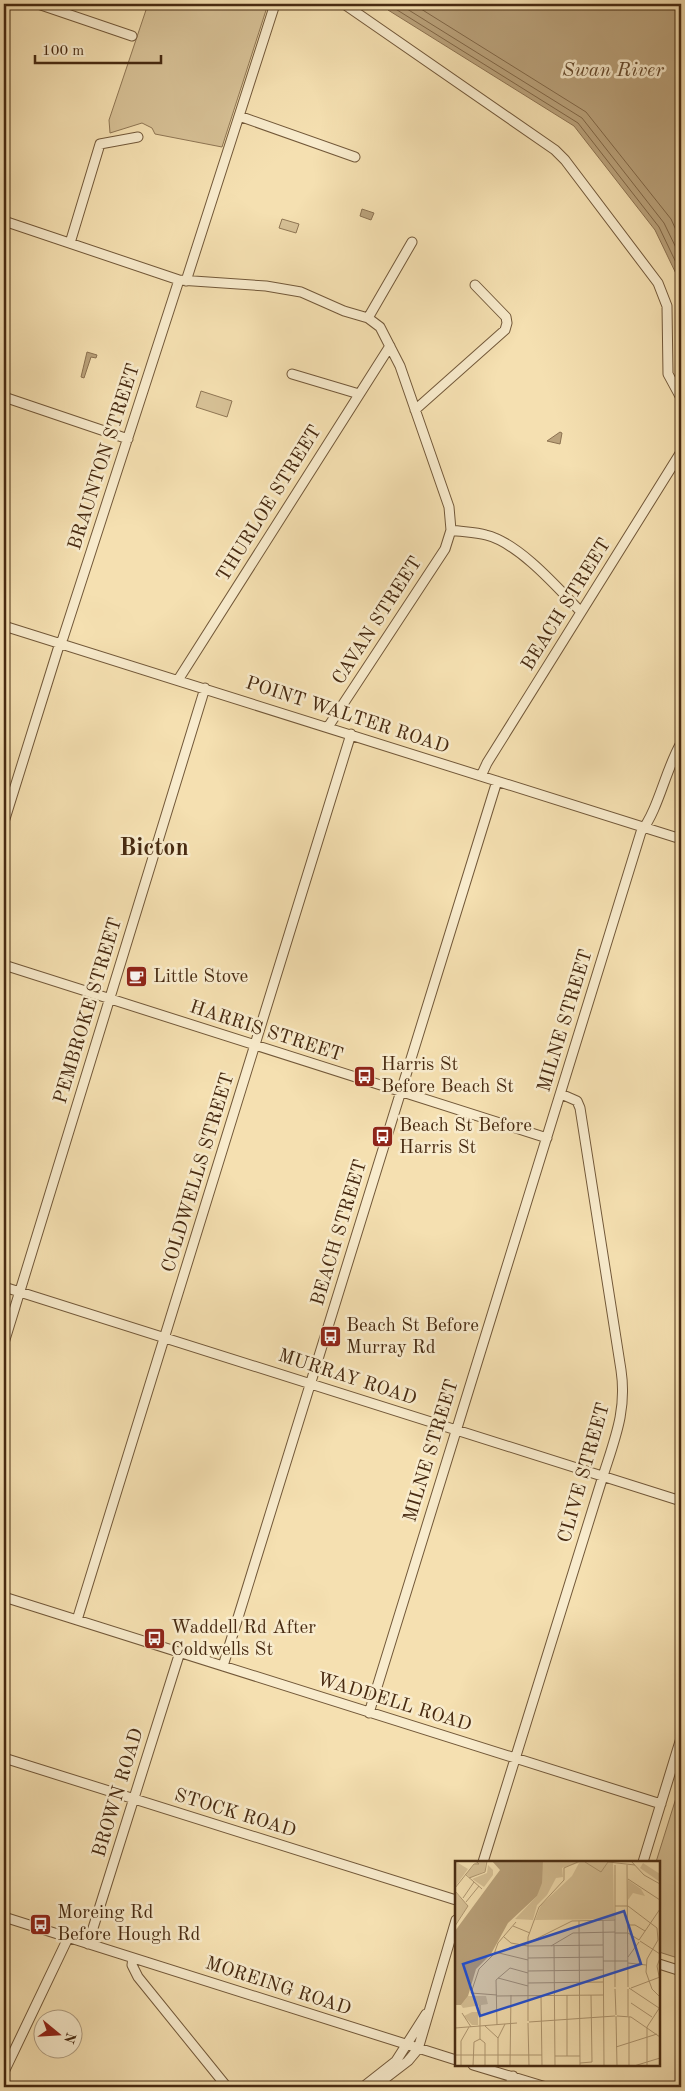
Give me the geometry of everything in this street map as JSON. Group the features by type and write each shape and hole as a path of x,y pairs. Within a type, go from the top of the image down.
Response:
{"street":[{"path":"38,4 132,36"},
{"name":"BRAUNTON STREET","path":"4,822 8,795 239,116 275,4"},
{"path":"344,4 555,150 565,160 658,283 667,306 668,374 681,398"},
{"path":"239,116 355,157"},
{"path":"70,243 100,144 138,137"},
{"path":"4,222 182,280 266,286 301,292 344,311 368,318 380,327 400,366 449,507 451,530 487,535 503,543 540,569 581,612"},
{"path":"368,318 412,242"},
{"path":"415,410 505,330 506,317 476,285"},
{"name":"THURLOE STREET","path":"178,680 390,346"},
{"path":"292,374 359,394"},
{"path":"4,397 128,439"},
{"name":"BEACH STREET","path":"481,776 488,761 681,452"},
{"name":"CAVAN STREET","path":"328,727 445,549 451,530"},
{"name":"POINT WALTER ROAD","path":"4,626 681,839"},
{"name":"PEMBROKE STREET","path":"4,1343 205,688"},
{"name":"COLDWELLS STREET","path":"77,1620 351,734"},
{"name":"MILNE STREET","path":"369,1713 641,832 645,827 681,743"},
{"name":"BEACH STREET","path":"223,1666 497,780"},
{"name":"HARRIS STREET","path":"4,965 547,1138"},
{"name":"CLIVE STREET","path":"483,1861 620,1421 623,1402 623,1387 580,1108 577,1101 561,1094"},
{"name":"MURRAY ROAD","path":"4,1286 681,1500"},
{"name":"WADDELL ROAD","path":"4,1597 661,1804"},
{"name":"BROWN ROAD","path":"88,1944 180,1652"},
{"path":"643,1861 681,1738"},
{"name":"STOCK ROAD","path":"4,1758 455,1900"},
{"name":"MOREING ROAD","path":"4,1918 455,2060"},
{"path":"374,2087 408,2061 418,2049 455,1923"},
{"path":"4,2072 68,1938"},
{"path":"133,1958 132,1965 138,1977 227,2087"},
{"path":"660,1964 681,1971"},
{"path":"364,2087 396,2061 405,2044 428,2011"},
{"path":"477,2066 546,2087"},
{"path":"509,2087 513,2076"}],"shaded area":[{"path":"148,4 268,4 222,147 155,134 152,128 142,123 110,133 109,120"},
{"path":"282,219 299,224 296,233 279,228"},
{"path":"201,391 232,401 227,417 196,407"},
{"path":"681,1782 681,1959 660,1952 660,1861 656,1861"}],"water":[{"name":"Swan River","path":"388,4 681,4 681,284 655,230 574,126 388,10"},
{"path":"362,209 374,213 371,220 360,216"},
{"path":"87,352 97,355 96,358 91,357 84,378 81,377"},
{"path":"560,432 562,433 560,444 547,441"}],"place":[{"name":"Little Stove","path":"137,977"},
{"name":"Harris St Before Beach St","path":"365,1076"},
{"name":"Beach St Before Harris St","path":"383,1137"},
{"name":"Beach St Before Murray Rd","path":"330,1337"},
{"name":"Waddell Rd After Coldwells St","path":"155,1639"},
{"name":"Moreing Rd Before Hough Rd","path":"41,1924"}],"district":[{"name":"Bicton","path":"154,849"}]}
